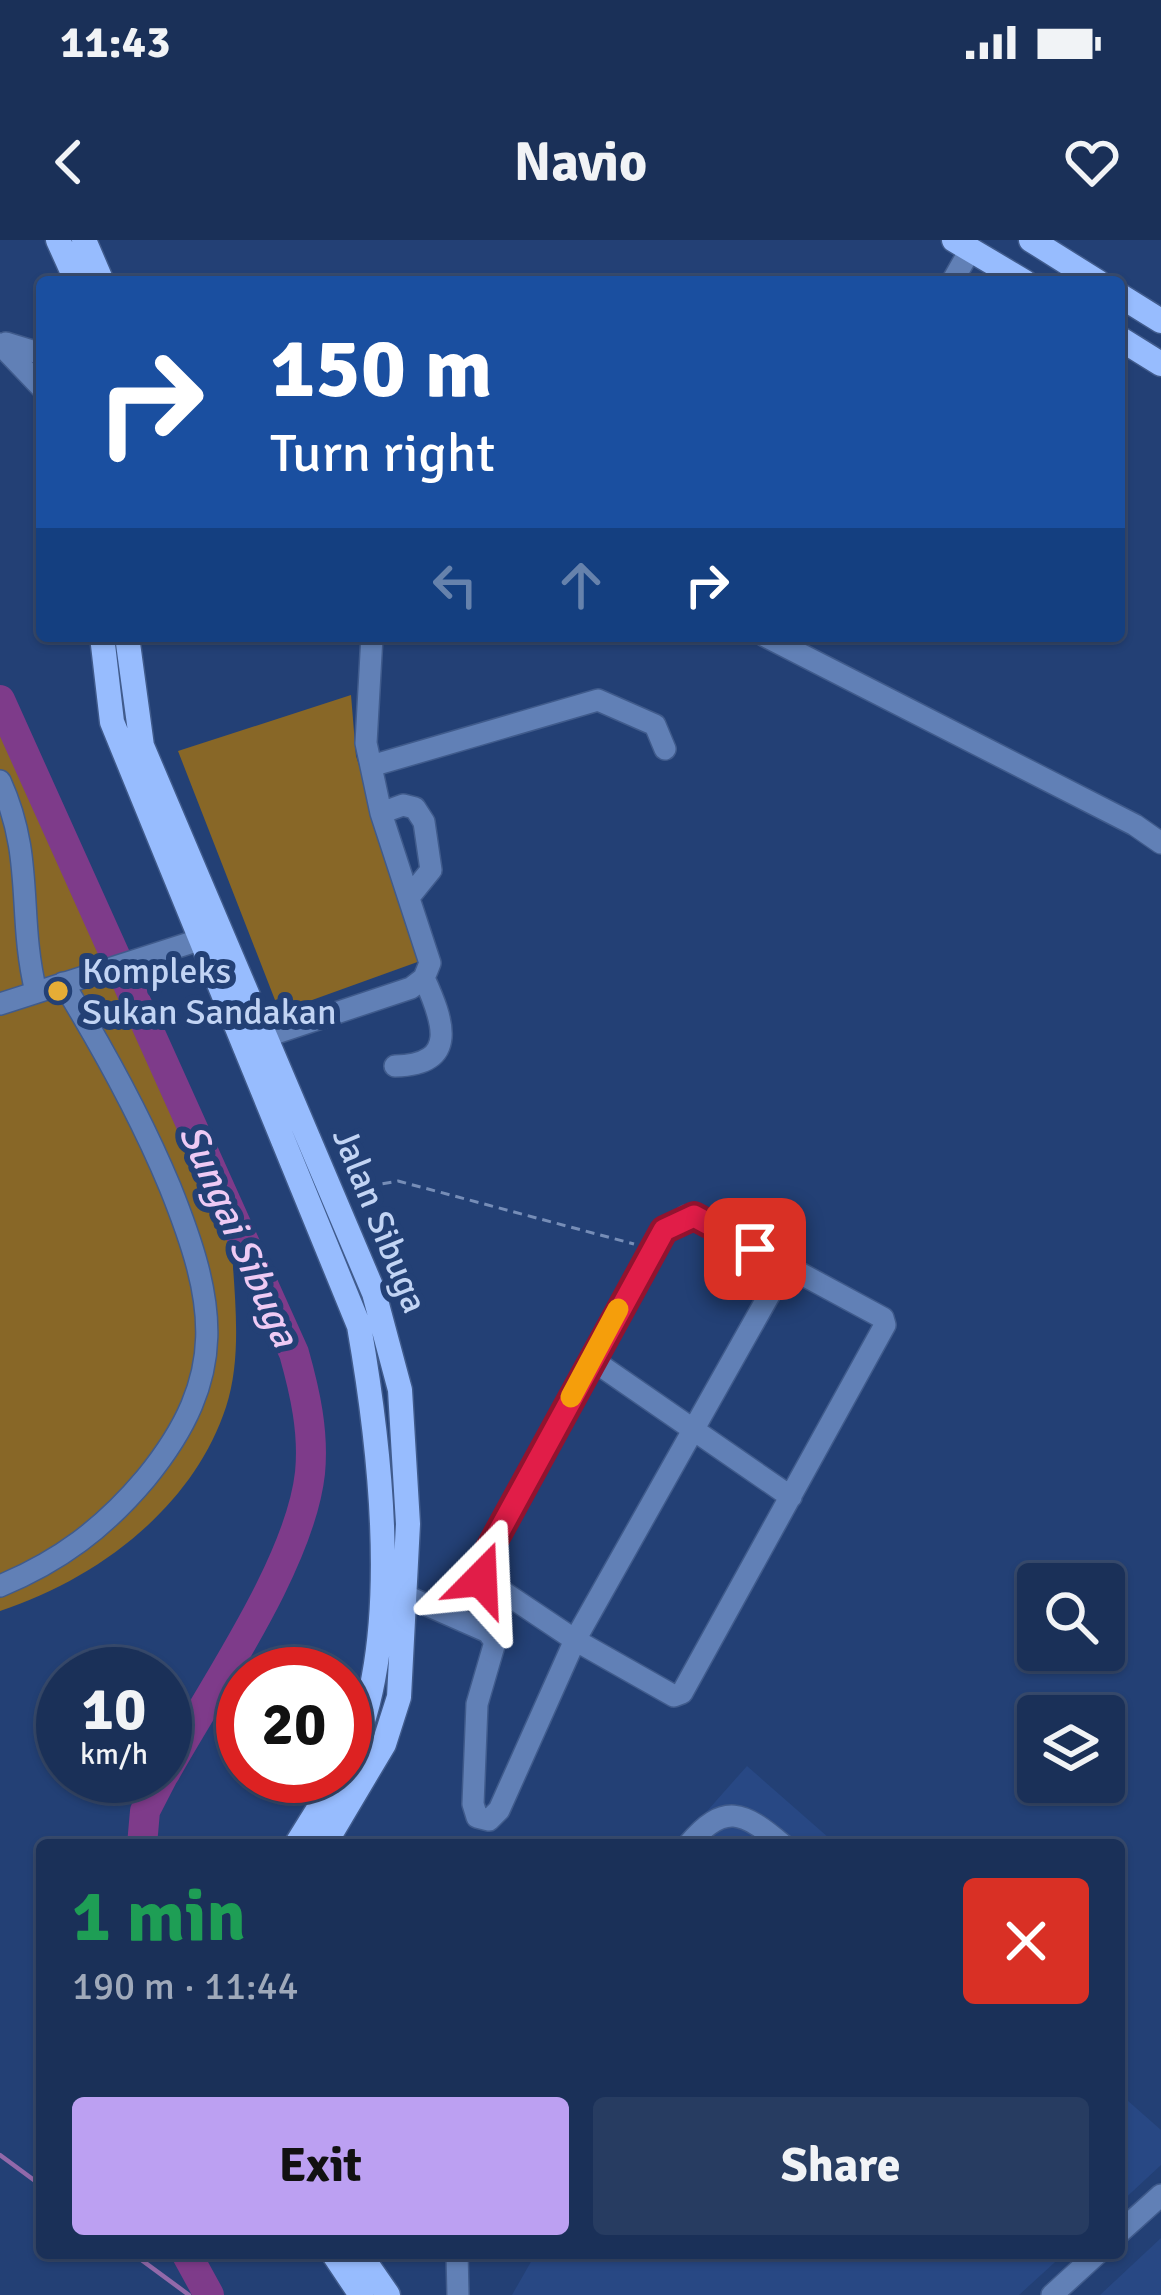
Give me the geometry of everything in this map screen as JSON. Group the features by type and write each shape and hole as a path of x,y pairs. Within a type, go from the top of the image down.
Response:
{"main road":[{"path":"58,240 74,276"},
{"path":"84,240 100,276"},
{"path":"1030,240 1088,276"},
{"path":"962,245 1015,276"},
{"path":"1125,299 1161,321"},
{"path":"1125,342 1161,364"},
{"name":"Jalan Sibuga","path":"104,642 112,722 304,1186 363,1347 378,1444 378,1652 372,1686"},
{"name":"Jalan Sibuga","path":"128,642 142,746 335,1196 393,1349 407,1458 395,1716 327,1839"},
{"path":"300,1839 322,1803"},
{"path":"337,2259 361,2295"},
{"path":"363,2259 388,2295"}],"street":[{"path":"954,276 962,245"},
{"path":"0,342 36,352"},
{"path":"0,342 36,381"},
{"path":"372,642 366,743 381,813 430,963 424,978 441,1014 442,1045 433,1057 395,1066"},
{"path":"777,642 1135,825 1161,843"},
{"path":"371,766 598,700 655,725 665,749"},
{"path":"0,782 27,866 26,940 36,992"},
{"path":"381,813 403,806 415,808 424,822 430,870 410,896"},
{"path":"0,1004 199,940"},
{"path":"267,1036 424,978"},
{"path":"0,1586 48,1566 116,1513 171,1447 204,1366 208,1312 202,1265 141,1119 63,983"},
{"path":"694,1216 884,1318 682,1693 669,1695 481,1579 479,1568 652,1248 664,1230 694,1216"},
{"path":"404,1595 488,1632 495,1642 477,1704 473,1804 483,1820 499,1810 575,1640 786,1265"},
{"path":"591,1359 791,1497"},
{"path":"694,1839 714,1817 728,1814 753,1822 775,1839"},
{"path":"1125,2228 1161,2195"},
{"path":"457,2259 458,2295"},
{"path":"1052,2295 1091,2259"}],"path":[{"path":"335,1196 374,1181 398,1180 652,1248"}],"shaded area":[{"path":"351,695 356,756 423,960 290,1008 285,997 275,1000 178,751"},
{"name":"Kompleks Sukan Sandakan","path":"0,732 232,1251 236,1330 226,1407 211,1443 166,1507 137,1535 72,1580 0,1611"},
{"path":"747,1766 830,1839 682,1839"},
{"path":"1125,2098 1161,2130 1161,2165 1125,2198"},
{"path":"1161,2238 1161,2295 1100,2295"},
{"path":"533,2259 1058,2259 1019,2295 512,2295"}],"waterway":[{"name":"Sungai Sibuga","path":"0,700 294,1353 308,1412 310,1473 290,1547 192,1727"},
{"name":"Sungai Sibuga","path":"143,1839 149,1803"},
{"path":"0,2155 36,2182"},
{"path":"140,2259 189,2295"},
{"name":"Sungai Sibuga","path":"189,2259 209,2295"}],"slow traffic":[{"path":"571,1397 618,1309"}],"place":[{"name":"Kompleks Sukan Sandakan","path":"58,991"}],"route":[{"path":"481,1579 479,1568 664,1230 694,1216 755,1249"}]}
